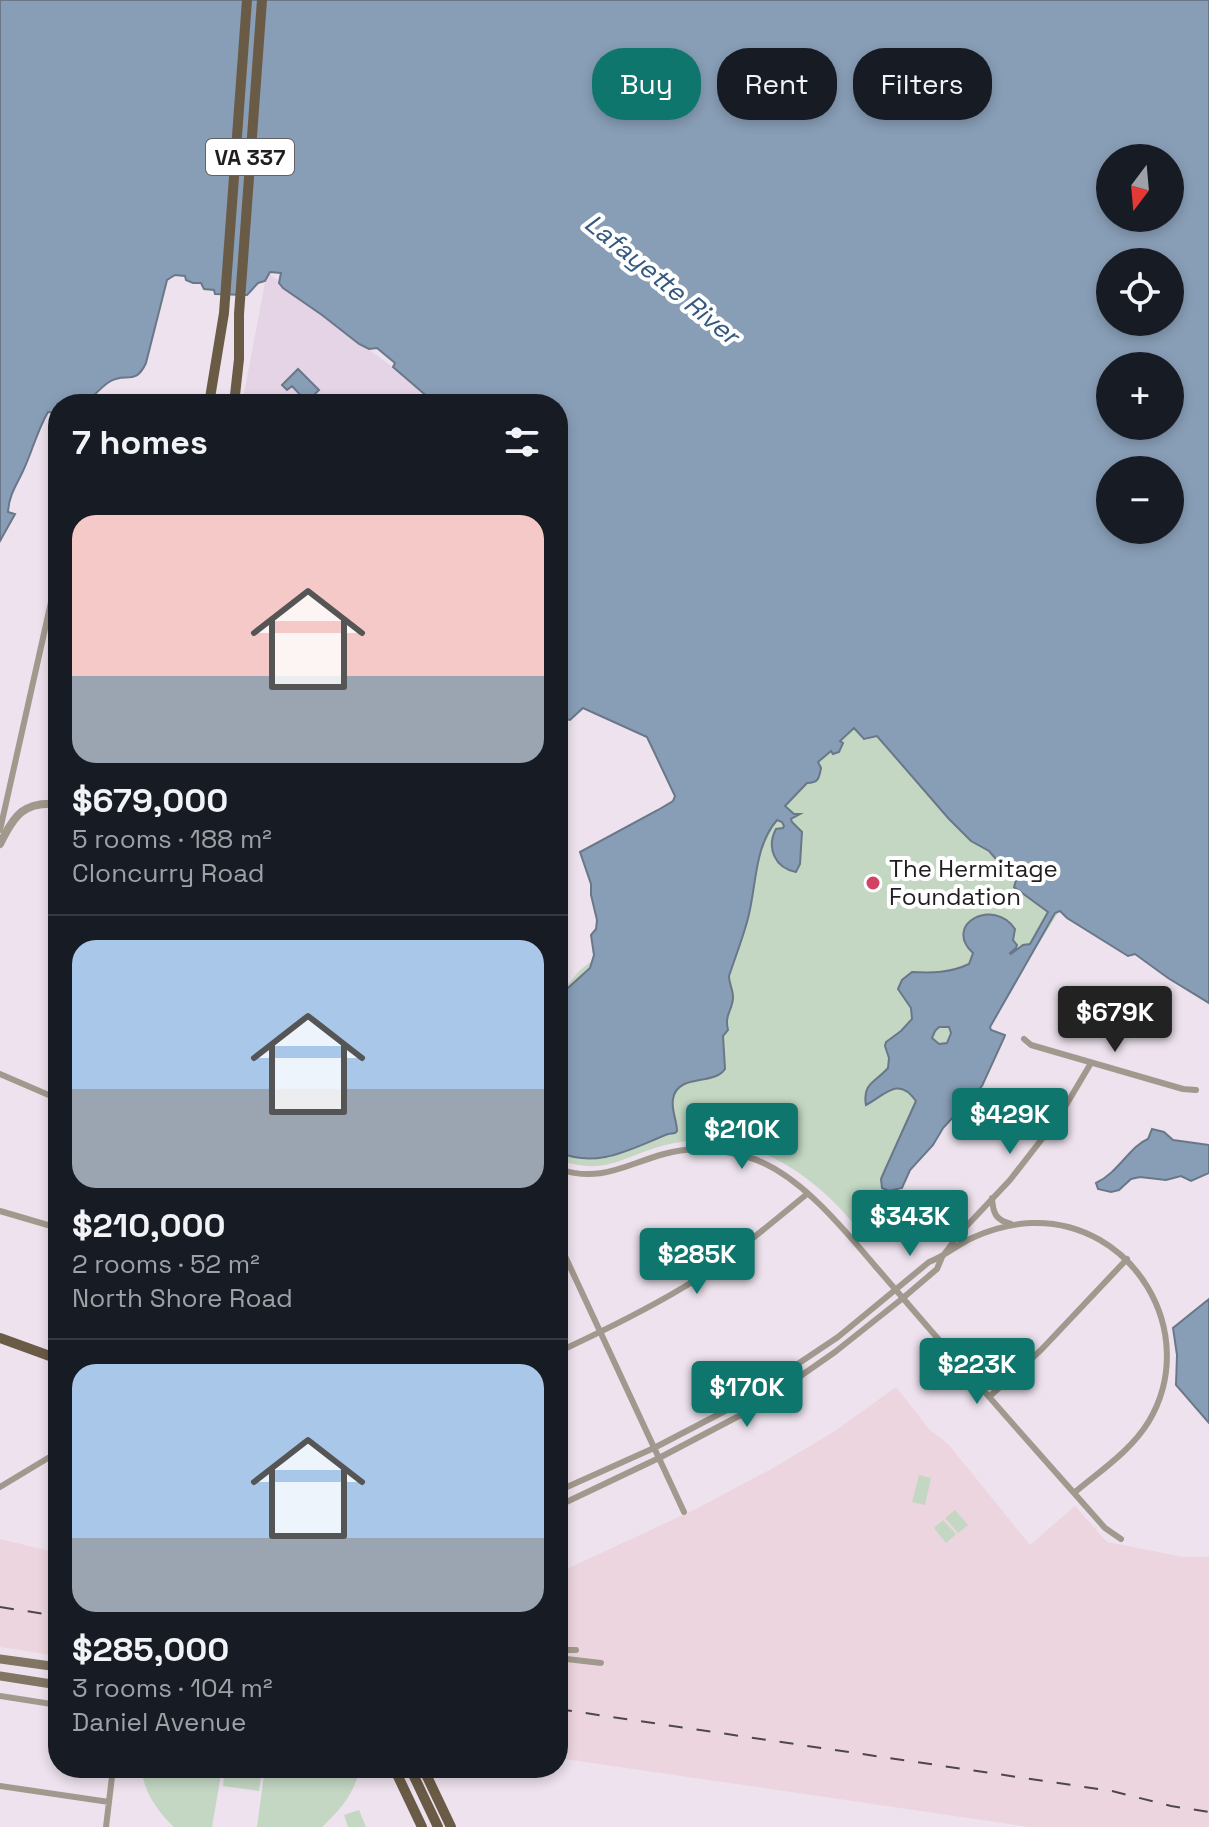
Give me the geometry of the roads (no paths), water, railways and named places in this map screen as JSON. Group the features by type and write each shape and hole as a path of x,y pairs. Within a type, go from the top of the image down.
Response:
{"main road":[{"name":"VA 337","path":"211,394 224,313 247,0"},
{"name":"VA 337","path":"235,394 262,0"},
{"path":"0,1338 48,1355"},
{"path":"0,1659 48,1666"},
{"path":"0,1676 48,1683"},
{"path":"399,1778 422,1827"},
{"path":"415,1778 438,1827"},
{"path":"428,1778 451,1827"}],"street":[{"path":"0,830 48,619"},
{"path":"0,844 9,826 24,809 48,803"},
{"path":"1024,1039 1031,1045 1091,1063 1196,1090"},
{"path":"568,1501 756,1407 835,1352 903,1298 937,1269 961,1232 1010,1180 1059,1117 1091,1063"},
{"path":"0,1074 48,1095"},
{"path":"568,1172 608,1174 665,1153 684,1150 733,1153 779,1172 833,1216 1105,1528 1121,1539"},
{"path":"568,1347 686,1286 807,1194"},
{"path":"992,1198 997,1217 1002,1222 1015,1225"},
{"path":"0,1211 48,1225"},
{"path":"568,1487 654,1448 753,1394 838,1337 929,1262 970,1239 1015,1225 1045,1224 1093,1235 1127,1259 1136,1268 1158,1308 1166,1331 1165,1375 1149,1421 1120,1456 1074,1493"},
{"path":"989,1397 1041,1350 1127,1259"},
{"path":"568,1263 684,1512"},
{"path":"0,1487 48,1458"},
{"path":"568,1650 576,1650"},
{"path":"568,1659 601,1663"},
{"path":"0,1696 48,1703"},
{"path":"106,1827 112,1778"},
{"path":"0,1786 109,1802"}],"water":[{"name":"Lafayette River","path":"0,0 1209,0 1209,1003 1135,954 1128,956 1060,911 1055,913 990,1027 1005,1035 982,1086 910,1170 902,1188 889,1191 882,1188 881,1179 916,1101 909,1093 897,1088 866,1105 865,1098 868,1087 888,1068 886,1042 912,1019 911,1008 898,989 902,980 912,972 941,972 969,964 973,953 965,942 964,933 967,924 974,918 995,915 1006,920 1015,929 1013,940 1017,945 1011,954 1030,944 1048,912 1014,887 1017,877 989,851 971,841 949,819 877,736 864,739 854,728 840,741 843,743 839,752 833,754 831,751 818,762 821,768 817,780 807,783 785,806 794,814 800,814 791,819 802,832 800,864 796,872 778,862 772,850 773,836 776,829 783,828 782,822 777,820 764,843 747,922 729,976 733,997 727,1020 728,1030 723,1036 725,1069 713,1077 681,1086 676,1091 673,1099 675,1133 600,1158 568,1155 568,988 590,968 594,955 591,935 596,929 597,920 591,884 580,852 658,810 673,801 675,796 647,737 583,708 568,720 568,394 424,394 393,367 395,363 377,348 369,349 359,344 283,288 279,283 281,273 270,272 265,281 258,283 247,295 215,294 214,290 204,289 201,283 175,275 167,280 146,363 138,375 115,379 96,394 48,394 48,412 11,496 8,512 15,514 0,541","holes":["939,1027 949,1027 951,1033 947,1043 939,1044 932,1038"]},
{"path":"298,369 319,390 315,394 300,394 292,386 287,390 282,385"},
{"path":"1152,1129 1164,1132 1173,1140 1209,1145 1209,1173 1191,1181 1181,1176 1166,1180 1140,1177 1131,1179 1119,1190 1098,1189 1096,1183 1148,1139"},
{"path":"1209,1299 1209,1423 1176,1385 1177,1355 1173,1328"}],"railway":[{"path":"0,1607 48,1614"},
{"path":"568,1710 1112,1791 1209,1812"}],"place":[{"name":"The Hermitage Foundation","path":"873,883"}]}
